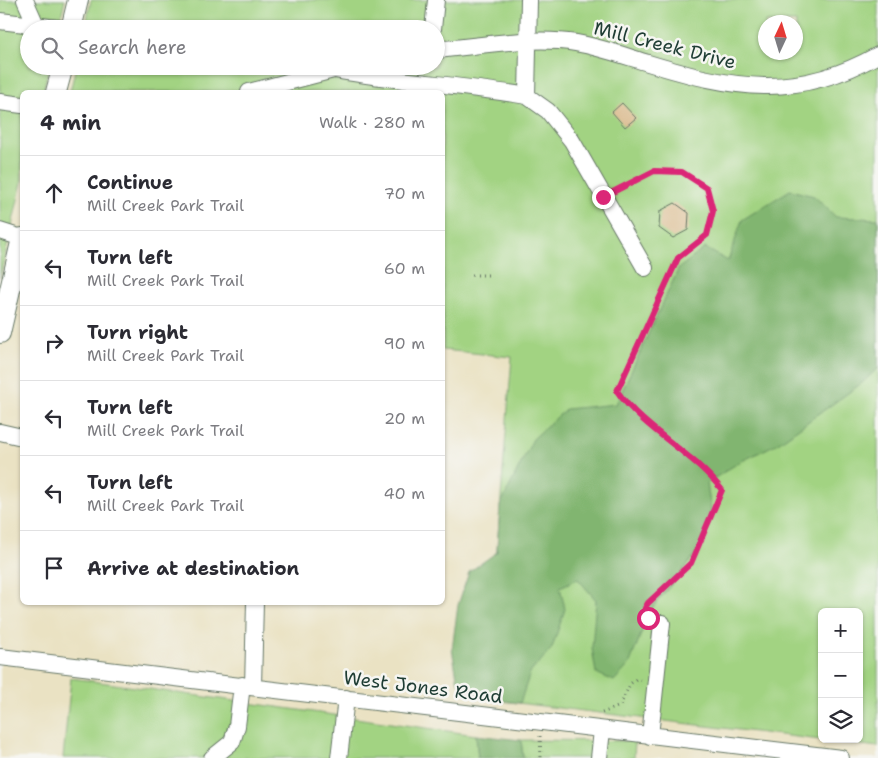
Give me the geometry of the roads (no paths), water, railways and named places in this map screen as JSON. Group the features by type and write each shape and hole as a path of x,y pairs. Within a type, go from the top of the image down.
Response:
{"main road":[{"path":"73,20 78,0"},
{"path":"56,90 60,75"},
{"path":"0,333 20,247"}],"street":[{"path":"25,0 34,20"},
{"path":"433,20 436,0"},
{"path":"527,96 529,0"},
{"path":"0,21 20,23"},
{"name":"Mill Creek Drive","path":"445,49 527,42 558,41 578,43 673,71 714,80 770,87 794,86 817,81 860,65 878,55"},
{"path":"257,90 315,75"},
{"path":"369,75 385,79 490,90 527,96 548,111 572,141 645,268"},
{"path":"0,102 20,105"},
{"path":"0,231 20,237"},
{"path":"0,432 20,437"},
{"path":"212,758 232,742 237,726 248,686 255,605"},
{"path":"650,736 662,623"},
{"name":"West Jones Road","path":"0,657 841,758"},
{"path":"339,758 346,698"},
{"path":"599,758 602,730"}]}
